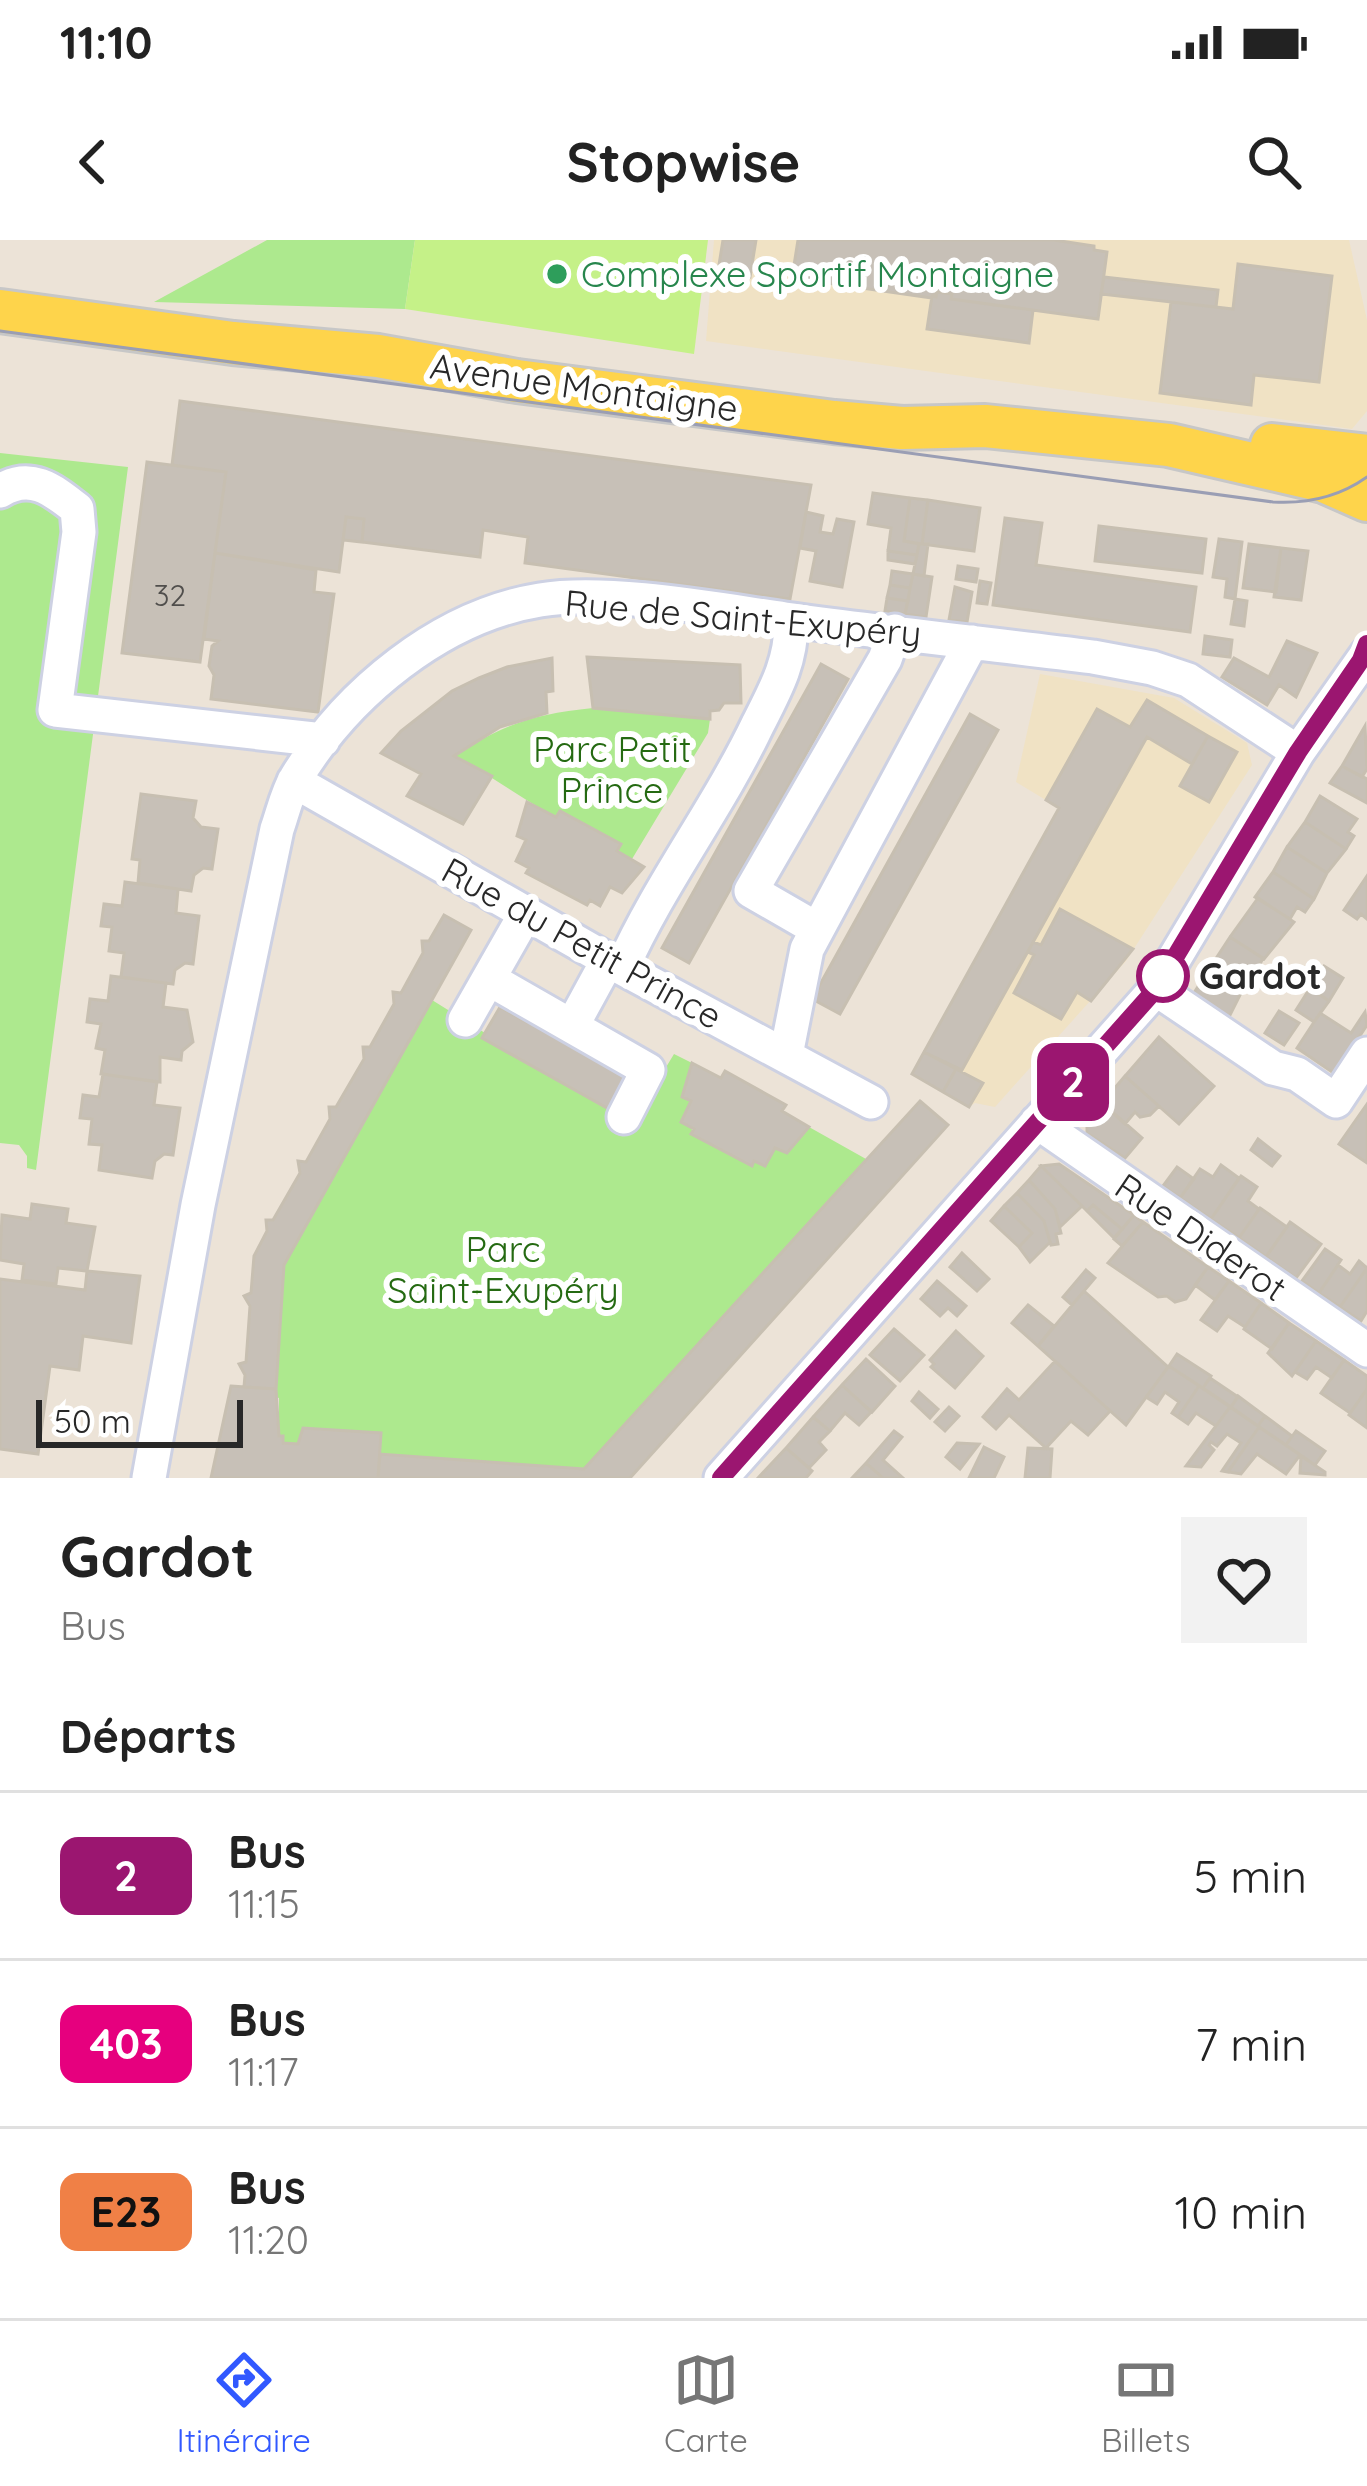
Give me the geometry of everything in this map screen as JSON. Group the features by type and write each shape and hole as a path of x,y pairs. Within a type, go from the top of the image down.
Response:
{"main road":[{"name":"Avenue Montaigne","path":"0,311 233,343 378,356 517,381 834,422 902,428 985,426 1168,445 1266,445 1367,457"},
{"name":"Avenue Montaigne","path":"1168,445 1324,482 1367,500"}],"street":[{"path":"0,491 16,482 37,483 76,509 80,532 56,710 322,740"},
{"name":"Rue de Saint-Exupéry","path":"149,1478 202,1183 278,829 294,782 322,740 373,686 414,655 470,622 524,604 585,598 709,608 1093,657 1188,680 1298,752"},
{"path":"572,1026 737,768 786,668 791,620"},
{"path":"817,929 751,891 885,659 895,631"},
{"path":"786,1055 807,949 972,642"},
{"path":"722,1478 1156,989 1298,752 1362,665"},
{"name":"Rue du Petit Prince","path":"294,782 871,1102"},
{"path":"465,1020 526,913"},
{"path":"489,979 648,1070 624,1117"},
{"path":"1156,989 1273,1068 1297,1074 1336,1101 1367,1054"},
{"name":"Rue Diderot","path":"1037,1122 1367,1350"}],"shaded area":[{"path":"714,240 1349,240 1367,320 1367,411 1352,429 706,341"},
{"path":"1040,674 1174,698 1247,743 1252,765 1126,961 995,1107 975,1103 969,1107 912,1074 1059,808 1016,782"}],"green space":[{"path":"267,240 415,240 405,309 154,302"},
{"name":"Complexe Sportif Montaigne","path":"415,240 708,240 694,354 405,309"},
{"path":"0,453 128,467 36,1170 27,1168 27,1156 19,1145 0,1143"},
{"name":"Parc Petit Prince","path":"593,708 710,719 708,733 632,859 617,851 620,844 561,811 556,817 454,756 520,722"},
{"name":"Parc Saint-Exupéry","path":"432,1000 485,1033 483,1039 633,1122 674,1054 692,1063 682,1096 691,1101 692,1134 751,1166 754,1161 765,1166 775,1148 787,1153 809,1127 866,1159 584,1469 380,1454 381,1433 304,1428 298,1444 283,1443 279,1436 279,1398 275,1397 284,1265"}],"building":[{"path":"723,240 756,240 750,277 718,271"},
{"path":"798,240 1054,240 1094,246 1094,250 1107,252 1098,319 951,299 952,294 937,292 931,298 792,278"},
{"path":"1238,264 1332,276 1319,382 1254,375 1251,405 1160,393 1171,302 1233,309"},
{"path":"1104,277 1218,290 1216,307 1101,294"},
{"path":"952,294 951,299 1033,310 1029,343 927,329 932,296"},
{"path":"180,401 811,485 790,599 525,563 528,537 483,530 480,557 362,542 364,519 346,517 339,572 215,553 226,472 172,465"},
{"path":"147,462 226,472 200,662 122,653"},
{"path":"873,493 910,498 904,541 919,544 917,555 888,551 891,528 868,524"},
{"path":"910,498 928,500 922,544 904,541"},
{"path":"928,500 980,508 974,551 922,544"},
{"path":"806,512 823,516 820,532 833,534 837,519 854,522 842,587 810,581 816,551 800,548"},
{"path":"346,517 364,519 362,542 343,540"},
{"path":"1005,518 1042,523 1036,565 1196,587 1190,632 993,605"},
{"path":"1099,526 1206,539 1202,573 1095,561"},
{"path":"1219,539 1242,542 1235,599 1225,597 1227,579 1213,577"},
{"path":"919,544 928,544 924,576 913,574"},
{"path":"1249,544 1281,548 1276,592 1243,588"},
{"path":"1281,548 1308,551 1301,600 1274,597"},
{"path":"888,551 917,555 915,564 888,560"},
{"path":"215,553 316,570 314,592 334,594 318,712 211,699 214,675 209,666 212,646 218,641 204,639"},
{"path":"958,566 978,569 976,582 956,579"},
{"path":"892,571 913,574 910,588 890,585"},
{"path":"913,574 932,577 926,617 905,614"},
{"path":"980,581 991,583 987,604 977,603"},
{"path":"890,585 910,588 908,601 887,598"},
{"path":"955,587 972,592 967,622 949,620"},
{"path":"887,598 908,601 905,614 885,611"},
{"path":"1235,599 1247,601 1244,626 1231,624"},
{"path":"1205,636 1232,640 1230,657 1203,654"},
{"path":"1287,641 1317,653 1296,697 1279,685 1267,705 1222,677 1234,658 1269,677"},
{"path":"587,657 740,665 741,703 724,703 710,711 710,719 593,708"},
{"path":"552,658 553,691 546,692 547,713 500,727 454,756 492,776 463,824 407,796 421,774 381,753 401,731 452,691 507,667"},
{"path":"821,664 848,679 689,963 662,948"},
{"path":"1147,700 1208,736 1192,764 1147,737 962,1070 924,1052 1059,808 1046,800 1097,709 1130,727"},
{"path":"970,714 998,730 840,1014 812,999"},
{"path":"1365,726 1367,769 1362,777 1342,766"},
{"path":"1208,736 1237,752 1209,802 1180,786"},
{"path":"1342,766 1367,779 1367,803 1330,783"},
{"path":"141,794 196,801 193,818 201,827 218,829 212,869 203,868 194,875 191,891 138,883 140,860 132,859"},
{"path":"1320,796 1357,819 1348,832 1354,836 1346,849 1305,822"},
{"path":"527,802 556,817 560,811 621,844 617,851 644,867 622,893 610,887 600,906 590,900 587,905 526,873 529,868 516,861 526,840 517,836"},
{"path":"1305,822 1346,849 1327,873 1287,847"},
{"path":"1287,847 1327,873 1314,899 1273,872"},
{"path":"1273,872 1314,899 1305,912 1297,907 1290,919 1255,897"},
{"path":"1367,876 1367,919 1361,914 1357,919 1344,910"},
{"path":"125,882 178,889 176,913 199,916 193,964 175,970 173,984 121,977 124,953 109,951 112,927 101,926 104,904 122,906"},
{"path":"1258,898 1294,922 1264,959 1230,937"},
{"path":"1060,909 1133,949 1091,1001 1077,992 1061,1019 1014,993 1034,955 1028,952 1033,942 1041,945"},
{"path":"444,915 471,930 284,1265 276,1389 244,1387 239,1364 246,1362 250,1306 244,1296 251,1293 254,1256 267,1231 266,1220 273,1220 300,1173 298,1161 306,1162 330,1119 329,1107 336,1107 364,1059 363,1047 370,1047 394,1004 393,992 401,993 423,953 422,941 429,941"},
{"path":"1230,937 1263,958 1247,990 1211,966"},
{"path":"1211,966 1244,987 1228,1019 1192,996"},
{"path":"1324,966 1343,978 1329,1001 1310,988"},
{"path":"111,976 166,983 163,1007 187,1010 193,1042 182,1051 181,1060 160,1057 160,1082 101,1074 105,1050 96,1048 101,1024 87,1022 90,999 108,1001"},
{"path":"1310,988 1329,1001 1314,1022 1296,1010"},
{"path":"500,1007 528,1023 540,1021 540,1029 592,1057 603,1056 603,1064 632,1080 614,1112 482,1038"},
{"path":"1279,1011 1299,1023 1284,1045 1265,1033"},
{"path":"1365,1012 1367,1025 1335,1074 1297,1048 1320,1013 1351,1033"},
{"path":"1159,1037 1214,1086 1179,1124 1125,1076"},
{"path":"924,1052 956,1069 943,1092 912,1074"},
{"path":"692,1063 721,1078 725,1071 786,1105 782,1111 809,1127 787,1153 775,1148 765,1166 754,1161 752,1166 691,1134 694,1129 681,1122 691,1101 682,1097"},
{"path":"956,1069 983,1083 969,1107 943,1092"},
{"path":"103,1074 157,1082 154,1105 180,1108 173,1155 164,1154 155,1161 152,1178 99,1170 102,1145 89,1144 92,1119 80,1118 83,1095 99,1097"},
{"path":"1125,1076 1159,1106 1150,1115 1140,1117 1135,1112 1125,1124 1102,1103"},
{"path":"920,1101 948,1125 630,1478 378,1478 380,1454 584,1469"},
{"path":"1102,1103 1142,1138 1125,1158 1087,1133 1087,1118"},
{"path":"1367,1104 1367,1163 1339,1144"},
{"path":"1258,1139 1280,1156 1272,1166 1251,1150"},
{"path":"1059,1164 1134,1215 1122,1229 1093,1205 1087,1211 1041,1166"},
{"path":"1221,1165 1239,1178 1211,1219 1180,1198 1200,1169 1213,1177"},
{"path":"1041,1166 1082,1206 1060,1227 1055,1209 1029,1180"},
{"path":"1177,1167 1194,1179 1180,1198 1163,1186"},
{"path":"1241,1176 1257,1187 1248,1201 1259,1209 1239,1238 1211,1219"},
{"path":"1029,1180 1055,1209 1061,1233 1056,1234 1058,1244 1051,1245 1044,1221 1017,1193"},
{"path":"1017,1193 1044,1221 1050,1242 1030,1262 1019,1247 1032,1233 1004,1206"},
{"path":"32,1204 68,1209 66,1223 95,1227 87,1271 58,1268 56,1284 22,1280 24,1264 0,1260 2,1215 30,1219"},
{"path":"1093,1205 1122,1229 1114,1238 1087,1211"},
{"path":"1004,1206 1032,1233 1019,1247 991,1221"},
{"path":"1260,1208 1287,1227 1266,1257 1239,1238"},
{"path":"1134,1215 1143,1222 1122,1246 1114,1239"},
{"path":"1143,1222 1208,1267 1186,1299 1175,1302 1158,1297 1108,1263"},
{"path":"1290,1222 1321,1244 1296,1278 1266,1257"},
{"path":"1325,1249 1341,1260 1319,1293 1302,1281"},
{"path":"962,1253 989,1279 977,1291 950,1267"},
{"path":"1359,1261 1367,1268 1340,1307 1319,1293 1338,1265 1350,1274"},
{"path":"1208,1267 1229,1281 1215,1300 1195,1285"},
{"path":"1367,1268 1367,1311 1361,1321 1340,1307"},
{"path":"1086,1270 1095,1278 1072,1305 1063,1297"},
{"path":"87,1271 140,1276 131,1343 83,1336 79,1370 50,1366 38,1454 0,1449 0,1279 85,1290"},
{"path":"937,1281 966,1306 957,1316 948,1308 940,1316 921,1299"},
{"path":"1229,1281 1261,1303 1245,1327 1228,1316 1217,1331 1201,1320"},
{"path":"1084,1291 1168,1367 1126,1425 1038,1346"},
{"path":"1261,1303 1289,1323 1272,1349 1244,1329"},
{"path":"1028,1305 1054,1326 1038,1346 1012,1323"},
{"path":"1289,1323 1316,1341 1292,1376 1268,1353"},
{"path":"894,1329 924,1355 900,1381 870,1355"},
{"path":"956,1331 983,1356 955,1388 931,1367 930,1360"},
{"path":"1316,1341 1344,1360 1332,1378 1316,1367 1307,1379 1295,1372"},
{"path":"1177,1354 1211,1376 1203,1388 1169,1366"},
{"path":"866,1359 895,1386 872,1412 842,1385"},
{"path":"1344,1360 1367,1376 1367,1389 1350,1413 1321,1393"},
{"path":"1055,1361 1110,1411 1088,1435 1071,1421 1046,1448 1009,1415 996,1429 983,1417 1007,1389 1019,1400"},
{"path":"1169,1366 1199,1386 1178,1417 1172,1413 1179,1402 1165,1392 1157,1404 1146,1397"},
{"path":"1210,1378 1238,1397 1231,1407 1203,1388"},
{"path":"842,1385 871,1412 859,1425 845,1413 830,1431 813,1417"},
{"path":"231,1386 276,1389 283,1443 298,1444 303,1428 381,1433 378,1478 211,1478"},
{"path":"1199,1386 1230,1407 1216,1426 1196,1413 1188,1424 1178,1417"},
{"path":"1367,1389 1367,1428 1349,1415"},
{"path":"919,1392 938,1409 930,1418 912,1401"},
{"path":"1238,1396 1265,1416 1258,1426 1231,1407"},
{"path":"949,1407 959,1416 945,1431 935,1422"},
{"path":"1230,1407 1259,1427 1228,1472 1222,1471 1241,1443 1227,1434 1217,1446 1211,1442 1214,1450 1201,1467 1186,1466"},
{"path":"1265,1416 1292,1436 1286,1445 1258,1426"},
{"path":"813,1417 830,1431 819,1442 826,1450 809,1468 786,1448"},
{"path":"1259,1427 1300,1455 1286,1474 1257,1454 1241,1474 1228,1472"},
{"path":"894,1431 902,1437 883,1460 903,1478 883,1478 866,1463"},
{"path":"1296,1431 1325,1451 1315,1465 1286,1445"},
{"path":"957,1443 979,1444 960,1469 946,1457"},
{"path":"984,1447 1004,1457 994,1478 969,1478"},
{"path":"786,1448 812,1471 806,1478 758,1478"},
{"path":"1028,1448 1052,1449 1050,1478 1025,1478"},
{"path":"1301,1456 1325,1472 1325,1475 1300,1473"},
{"path":"866,1463 883,1478 852,1478"}],"tram line":[{"path":"0,331 1273,502 1322,498 1367,477"}],"bus line":[{"name":"2","path":"721,1478 1156,989 1367,644"}],"place":[{"name":"Complexe Sportif Montaigne","path":"557,274"},
{"name":"Gardot","path":"1163,976"}]}
